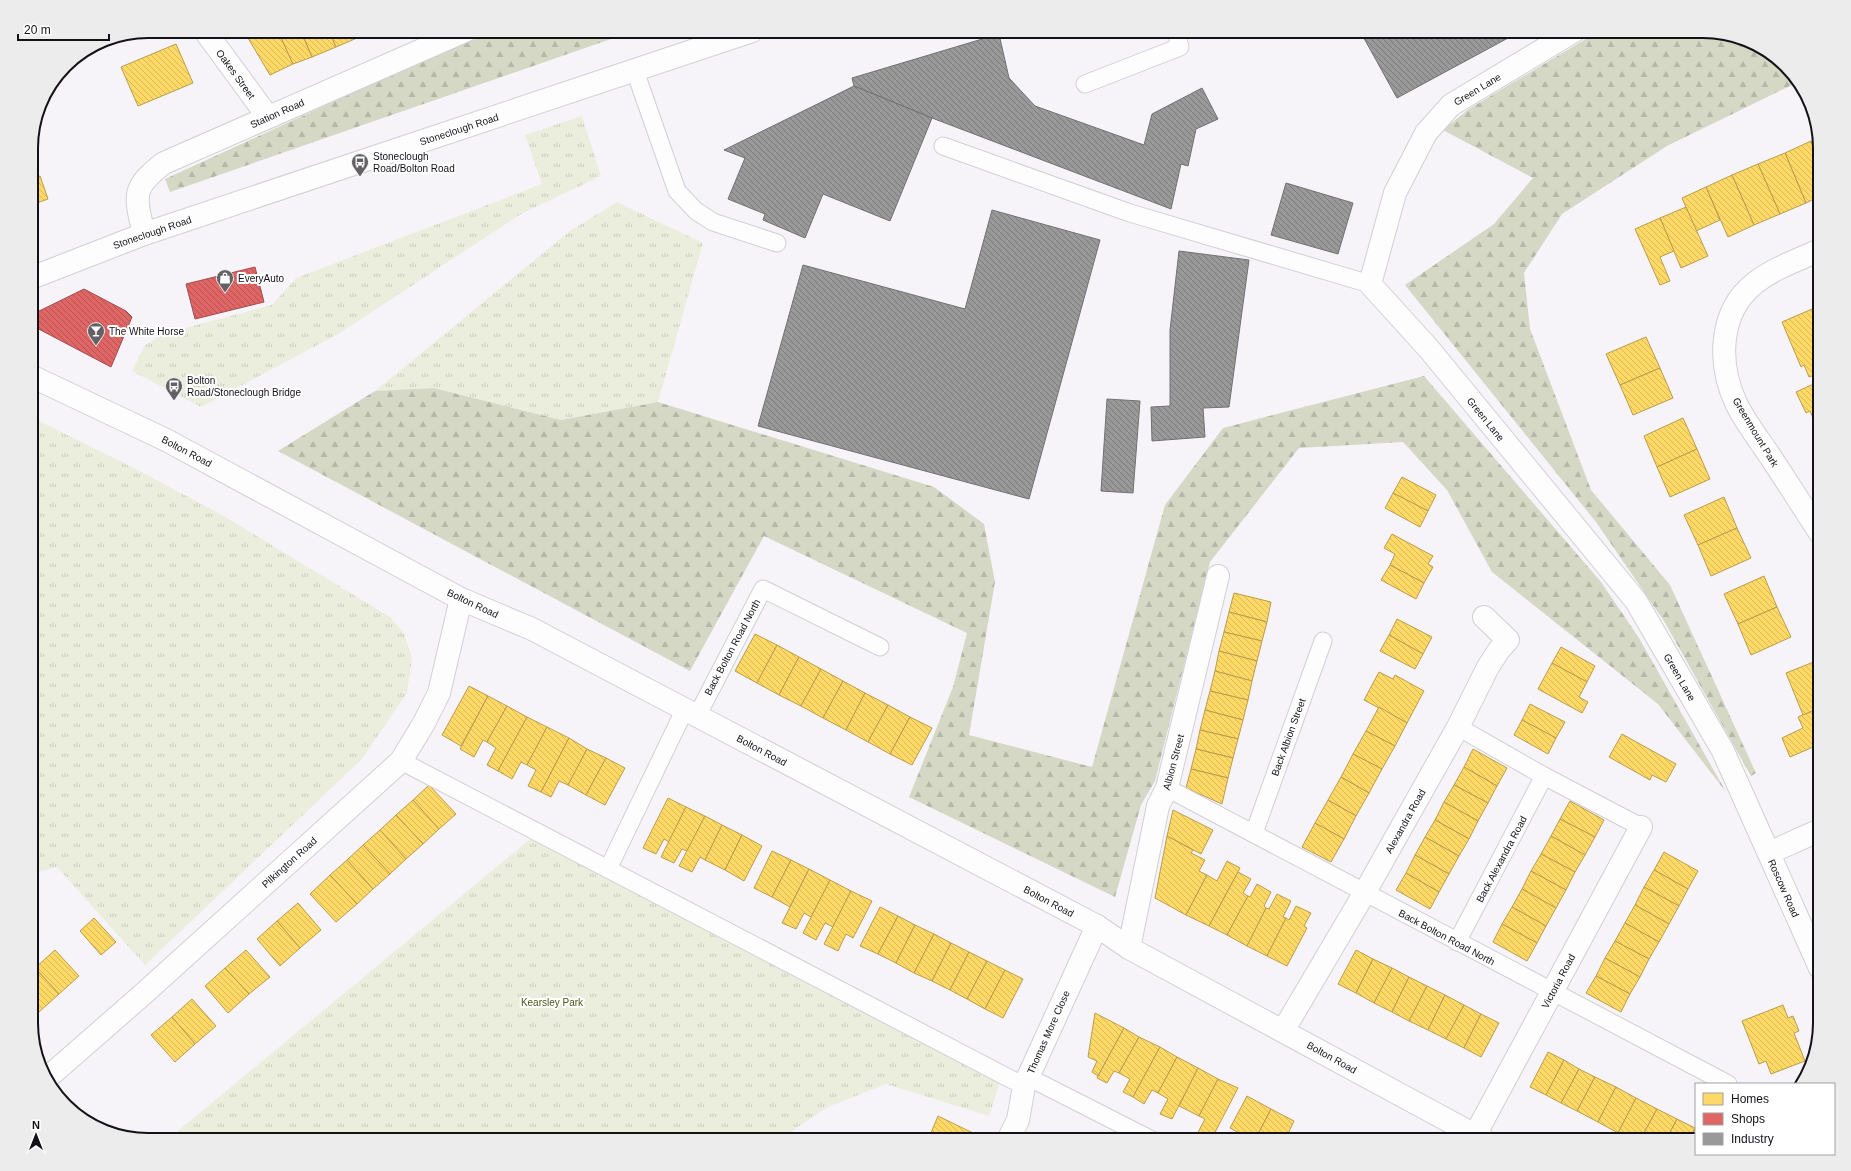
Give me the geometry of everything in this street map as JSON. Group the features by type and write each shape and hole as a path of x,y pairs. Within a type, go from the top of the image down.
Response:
{"street":[{"name":"Oakes Street","path":"210,38 268,117"},
{"name":"Station Road","path":"144,234 138,210 138,190 148,176 164,164 449,38"},
{"name":"Stoneclough Road","path":"38,275 144,234 731,38"},
{"name":"Green Lane","path":"1562,38 1451,105 1426,133 1395,193 1370,284 1428,349 1636,601 1724,751 1768,853"},
{"name":"Greenmount Park","path":"1813,253 1778,269 1754,283 1739,301 1727,322 1723,346 1726,377 1736,403 1813,522"},
{"name":"Bolton Road","path":"38,379 166,440 461,599 532,629 1097,926 1129,948 1470,1133"},
{"name":"Albion Street","path":"1129,948 1158,806 1167,788 1218,576"},
{"name":"Pilkington Road","path":"51,1075 141,996 401,761 424,723 439,693 461,599"},
{"name":"Alexandra Road","path":"1283,1031 1365,892 1458,727 1488,667 1499,650 1508,640 1484,616"},
{"name":"Victoria Road","path":"1482,1133 1552,992 1641,827"},
{"path":"1768,853 1813,833"},
{"name":"Roscow Road","path":"1768,853 1813,953"},
{"name":"Thomas More Close","path":"1012,1133 1018,1120 1026,1082 1097,926"}],"lane":[{"path":"1085,84 1180,47 1178,38"},
{"path":"635,70 677,191 696,211 713,222 777,243"},
{"path":"943,146 1130,213 1370,284"},
{"name":"Back Bolton Road North","path":"691,713 763,589 880,647"},
{"name":"Back Albion Street","path":"1254,833 1323,641"},
{"path":"608,869 691,713"},
{"path":"1458,727 1544,776 1641,827"},
{"path":"401,761 608,869 1026,1082 1137,1133"},
{"name":"Back Alexandra Road","path":"1457,942 1544,776"},
{"name":"Back Bolton Road North","path":"1167,788 1726,1083"}],"green space":[{"path":"478,38 614,38 170,192 165,179 396,73"},
{"path":"1587,38 1711,38 1725,40 1752,49 1764,56 1776,65 1793,84 1667,146 1562,214 1524,273 1530,329 1591,490 1670,585 1756,773 1751,776 1664,621 1596,522 1405,285 1494,224 1533,178 1443,130 1469,109"},
{"path":"582,116 601,176 521,214 340,333 201,407 132,371 145,345 166,333 272,305 296,278 542,184 525,135"},
{"path":"617,202 703,243 658,402 561,420 434,388 375,391 570,231"},
{"path":"1424,376 1601,582 1639,638 1726,792 1658,704 1492,572 1447,490 1403,442 1299,448 1210,562 1155,781 1141,805 1115,897 909,797 953,687 967,633 764,536 690,671 278,451 375,391 434,388 561,420 658,402 934,487 984,524 995,582 969,735 1092,767 1165,505 1223,428"},
{"path":"38,420 134,468 224,516 390,617 404,633 412,658 407,693 362,759 145,965 57,867 38,872"},
{"name":"Kearsley Park","path":"535,835 1000,1082 989,1116 886,1084 828,1107 789,1133 175,1133"}],"building: Homes":[{"path":"248,38 281,38 293,64 270,75"},
{"path":"281,38 304,38 312,57 293,64"},
{"path":"304,38 332,38 336,47 312,57"},
{"path":"332,38 357,38 336,47"},
{"path":"176,44 193,83 138,106 121,67"},
{"path":"1811,141 1813,148 1813,200 1806,203 1785,153"},
{"path":"1785,153 1806,203 1780,214 1758,164"},
{"path":"1758,164 1780,214 1754,225 1732,175"},
{"path":"1732,175 1754,225 1728,237 1706,187"},
{"path":"40,176 48,199 38,203 38,177"},
{"path":"1706,187 1720,220 1696,231 1682,198"},
{"path":"1686,207 1708,256 1681,268 1660,218"},
{"path":"1660,218 1674,251 1660,257 1670,281 1660,285 1635,229"},
{"path":"1812,309 1813,376 1809,377 1804,365 1801,367 1782,322"},
{"path":"1646,337 1660,368 1620,385 1606,354"},
{"path":"1660,368 1673,398 1633,415 1620,385"},
{"path":"1813,384 1813,418 1810,411 1806,413 1796,392"},
{"path":"1683,418 1697,449 1657,467 1644,436"},
{"path":"1697,449 1710,479 1670,497 1657,467"},
{"path":"1402,477 1436,495 1428,511 1393,493"},
{"path":"1393,493 1428,511 1420,527 1385,508"},
{"path":"1724,497 1737,528 1698,545 1684,515"},
{"path":"1737,528 1751,558 1711,576 1698,545"},
{"path":"1392,534 1433,556 1428,564 1433,567 1424,583 1390,565 1395,554 1384,548"},
{"path":"1390,565 1424,583 1416,599 1381,580"},
{"path":"1764,576 1777,607 1738,624 1724,594"},
{"path":"1234,593 1271,602 1267,622 1229,612"},
{"path":"1777,607 1791,637 1751,655 1738,624"},
{"path":"1229,612 1267,622 1262,641 1224,632"},
{"path":"1397,619 1432,637 1423,654 1389,635"},
{"path":"1224,632 1262,641 1257,661 1219,651"},
{"path":"755,634 777,645 757,683 735,671"},
{"path":"1389,635 1423,654 1415,669 1380,651"},
{"path":"777,645 799,657 779,695 757,683"},
{"path":"1561,647 1595,666 1587,682 1552,663"},
{"path":"1219,651 1257,661 1252,681 1215,671"},
{"path":"799,657 821,669 801,706 779,695"},
{"path":"1813,662 1813,711 1803,715 1786,673"},
{"path":"1552,663 1587,682 1579,697 1588,702 1582,713 1538,689"},
{"path":"821,669 843,681 823,718 801,706"},
{"path":"1215,671 1252,681 1248,700 1210,691"},
{"path":"1379,672 1393,679 1395,675 1424,691 1407,723 1364,700"},
{"path":"843,681 865,693 846,730 823,718"},
{"path":"469,686 488,696 461,746 442,735"},
{"path":"1210,691 1248,700 1243,720 1205,710"},
{"path":"865,693 888,705 868,742 846,730"},
{"path":"488,696 507,706 487,742 483,740 474,757 460,749"},
{"path":"1530,704 1565,722 1556,738 1522,720"},
{"path":"888,705 910,717 890,754 868,742"},
{"path":"507,706 527,717 498,771 487,765 496,748 487,742"},
{"path":"1379,707 1407,723 1395,746 1366,731"},
{"path":"1205,710 1243,720 1238,739 1200,730"},
{"path":"1813,711 1813,747 1790,757 1782,738 1803,728 1798,717"},
{"path":"527,717 547,727 527,765 521,762 512,779 498,771"},
{"path":"910,717 932,728 912,765 890,754"},
{"path":"1522,720 1556,738 1548,754 1514,735"},
{"path":"547,727 569,738 541,792 528,786 536,770 527,765"},
{"path":"1200,730 1238,739 1233,758 1196,749"},
{"path":"1366,731 1395,746 1382,769 1353,754"},
{"path":"1622,734 1676,764 1666,782 1652,775 1650,780 1609,757"},
{"path":"569,738 587,749 568,785 559,781 551,797 541,792"},
{"path":"587,749 606,758 586,795 568,785"},
{"path":"1196,749 1233,758 1228,778 1191,769"},
{"path":"1473,749 1507,768 1497,786 1464,767"},
{"path":"1353,754 1382,769 1369,793 1341,777"},
{"path":"606,758 625,768 605,805 586,795"},
{"path":"1464,767 1497,786 1488,803 1454,785"},
{"path":"1191,769 1228,778 1222,804 1186,788"},
{"path":"1341,777 1369,793 1356,816 1328,800"},
{"path":"429,785 456,814 439,829 413,800"},
{"path":"1454,785 1488,803 1478,821 1444,802"},
{"path":"668,798 686,807 669,842 664,839 656,854 643,848"},
{"path":"413,800 439,829 423,844 396,815"},
{"path":"1328,800 1356,816 1344,839 1315,823"},
{"path":"1570,801 1604,820 1595,837 1560,819"},
{"path":"1444,802 1478,821 1469,839 1435,820"},
{"path":"686,807 705,816 687,851 682,849 674,863 661,857"},
{"path":"1173,810 1213,830 1201,854 1167,836"},
{"path":"396,815 423,844 406,859 380,830"},
{"path":"705,816 722,825 705,860 700,857 692,872 679,866"},
{"path":"1560,819 1595,837 1585,855 1551,836"},
{"path":"1435,820 1469,839 1459,856 1425,837"},
{"path":"1315,823 1344,839 1331,862 1302,847"},
{"path":"722,825 742,835 725,870 705,860"},
{"path":"380,830 406,859 390,874 363,845"},
{"path":"742,835 762,846 744,881 725,870"},
{"path":"1167,836 1193,850 1191,853 1205,860 1199,871 1207,875 1186,915 1155,898"},
{"path":"1551,836 1585,855 1575,872 1541,854"},
{"path":"1425,837 1459,856 1449,874 1415,855"},
{"path":"363,845 390,874 373,889 347,860"},
{"path":"772,851 791,860 772,897 754,888"},
{"path":"1664,852 1698,871 1688,889 1654,870"},
{"path":"1541,854 1575,872 1566,890 1531,871"},
{"path":"1415,855 1449,874 1439,892 1406,873"},
{"path":"347,860 373,889 357,904 330,875"},
{"path":"791,860 809,869 790,907 772,897"},
{"path":"1227,861 1240,868 1209,926 1186,915 1207,875 1217,881"},
{"path":"809,869 830,880 811,917 804,913 796,929 782,923"},
{"path":"1654,870 1688,889 1679,906 1644,887"},
{"path":"1531,871 1566,890 1556,908 1522,889"},
{"path":"1238,872 1251,879 1243,893 1248,896 1227,935 1209,926"},
{"path":"1406,873 1439,892 1430,909 1396,890"},
{"path":"330,875 357,904 336,922 310,894"},
{"path":"830,880 851,891 833,927 825,923 816,940 803,933"},
{"path":"1257,884 1271,892 1264,906 1266,908 1247,946 1227,935 1248,896 1250,897"},
{"path":"1644,887 1679,906 1669,924 1635,905"},
{"path":"1522,889 1556,908 1546,926 1512,907"},
{"path":"851,891 872,901 853,938 846,934 838,951 824,944"},
{"path":"1277,894 1291,901 1283,917 1286,918 1267,956 1247,946 1266,908 1269,909"},
{"path":"298,903 321,930 300,948 277,921"},
{"path":"1635,905 1669,924 1659,942 1625,923"},
{"path":"1296,906 1311,913 1304,926 1307,928 1287,966 1267,956 1286,918 1289,920"},
{"path":"880,907 898,916 878,954 860,946"},
{"path":"1512,907 1546,926 1537,943 1502,924"},
{"path":"898,916 915,925 896,963 878,954"},
{"path":"94,918 116,942 101,955 80,931"},
{"path":"277,921 300,948 280,966 257,939"},
{"path":"1625,923 1659,942 1649,959 1615,941"},
{"path":"1502,924 1537,943 1527,961 1493,942"},
{"path":"915,925 934,934 914,973 896,963"},
{"path":"934,934 951,943 932,981 914,973"},
{"path":"1615,941 1649,959 1640,977 1605,958"},
{"path":"951,943 969,952 950,990 932,981"},
{"path":"55,950 79,976 59,994 38,971 38,965"},
{"path":"246,950 270,977 249,994 225,968"},
{"path":"1356,950 1373,959 1356,993 1338,984"},
{"path":"969,952 987,961 967,999 950,990"},
{"path":"1605,958 1640,977 1630,994 1596,976"},
{"path":"1373,959 1392,968 1374,1003 1356,993"},
{"path":"987,961 1005,970 985,1009 967,999"},
{"path":"225,968 249,994 228,1013 205,986"},
{"path":"1392,968 1409,977 1392,1012 1374,1003"},
{"path":"1005,970 1023,979 1003,1018 985,1009"},
{"path":"38,971 59,994 39,1012 38,1011"},
{"path":"1596,976 1630,994 1621,1012 1586,993"},
{"path":"1409,977 1427,986 1409,1021 1392,1012"},
{"path":"1427,986 1445,995 1428,1030 1409,1021"},
{"path":"1445,995 1464,1005 1446,1039 1428,1030"},
{"path":"192,999 216,1026 195,1044 172,1017"},
{"path":"1464,1005 1481,1014 1464,1048 1446,1039"},
{"path":"1783,1005 1788,1018 1793,1016 1799,1031 1794,1033 1805,1061 1771,1074 1766,1061 1759,1064 1742,1021"},
{"path":"1095,1013 1124,1028 1098,1076 1092,1072 1097,1061 1088,1057"},
{"path":"1481,1014 1499,1023 1481,1057 1464,1048"},
{"path":"172,1017 195,1044 175,1062 151,1035"},
{"path":"1124,1028 1139,1037 1119,1073 1114,1071 1107,1083 1097,1078"},
{"path":"1139,1037 1160,1047 1133,1097 1123,1092 1130,1079 1119,1073"},
{"path":"1160,1047 1177,1057 1158,1093 1152,1090 1144,1104 1133,1097"},
{"path":"1548,1052 1564,1060 1546,1095 1530,1087"},
{"path":"1177,1057 1198,1068 1172,1119 1160,1114 1168,1099 1158,1093"},
{"path":"1564,1060 1579,1069 1561,1103 1546,1095"},
{"path":"1198,1068 1218,1079 1199,1116 1179,1106"},
{"path":"1579,1069 1595,1077 1577,1111 1561,1103"},
{"path":"1595,1077 1616,1087 1598,1122 1577,1111"},
{"path":"1218,1079 1238,1088 1215,1133 1198,1133 1205,1119 1199,1116"},
{"path":"1616,1087 1636,1098 1618,1133 1598,1122"},
{"path":"1247,1096 1271,1109 1259,1133 1239,1133 1230,1128"},
{"path":"1636,1098 1657,1109 1644,1133 1618,1133"},
{"path":"1271,1109 1294,1121 1288,1133 1259,1133"},
{"path":"1657,1109 1677,1119 1670,1133 1644,1133"},
{"path":"938,1116 973,1133 931,1133"},
{"path":"1677,1119 1695,1128 1692,1133 1670,1133"}],"building: Shops":[{"name":"EveryAuto","path":"255,267 264,302 195,319 186,284"},
{"name":"The White Horse","path":"84,289 126,311 132,317 111,367 38,329 38,312"}],"building: Industry":[{"path":"986,38 1000,38 1009,78 1035,106 1144,145 1152,114 1202,88 1218,119 1196,129 1188,166 1181,164 1171,209 932,118 854,86 852,78"},
{"path":"1364,38 1508,38 1397,98"},
{"path":"854,86 932,118 890,221 823,194 805,238 763,220 765,214 728,199 745,158 724,150"},
{"path":"1286,183 1353,203 1338,254 1271,235"},
{"path":"992,210 1100,240 1029,499 758,426 803,265 965,309"},
{"path":"1179,251 1249,260 1229,407 1203,408 1205,437 1152,441 1151,407 1170,406 1170,330"},
{"path":"1107,399 1140,401 1133,493 1101,491"}],"place":[{"name":"Stoneclough Road/Bolton Road","path":"360,177"},
{"name":"EveryAuto","path":"225,293"},
{"name":"The White Horse","path":"96,346"},
{"name":"Bolton Road/Stoneclough Bridge","path":"174,401"}]}
